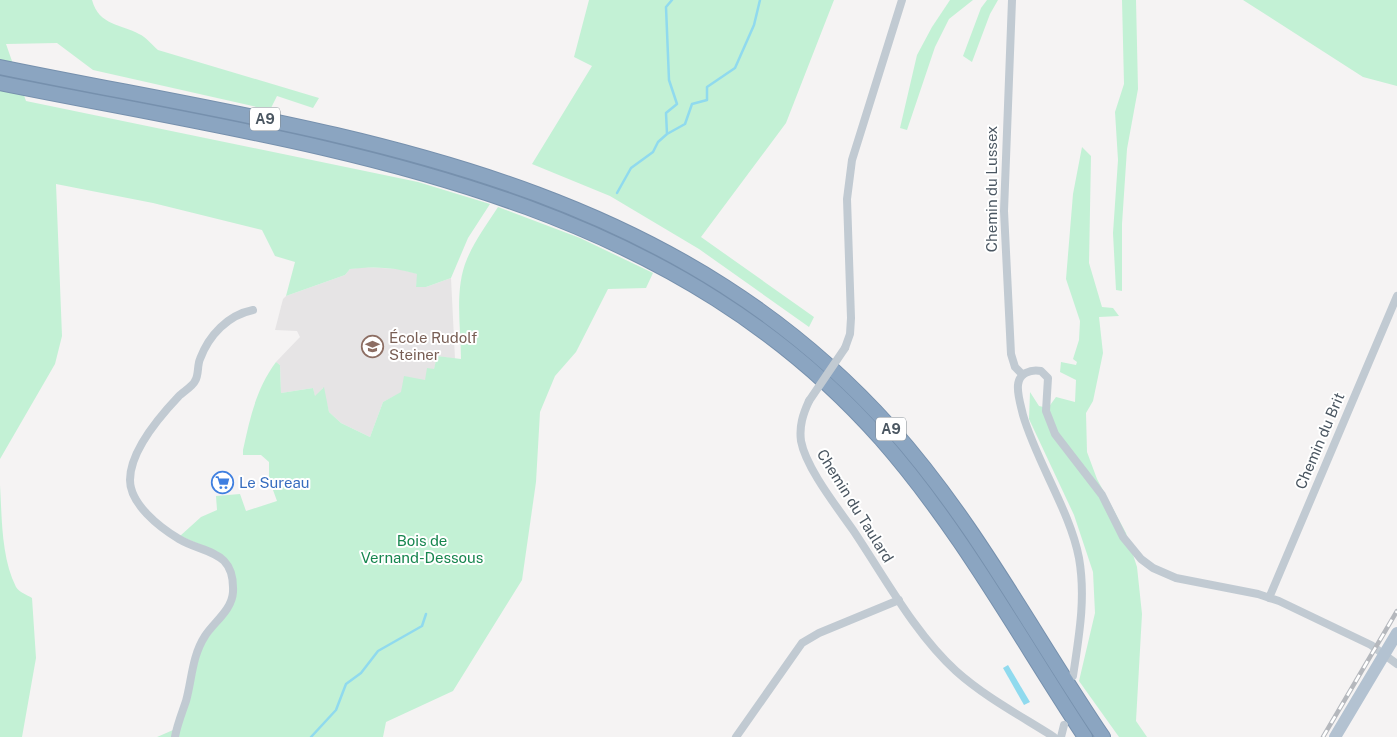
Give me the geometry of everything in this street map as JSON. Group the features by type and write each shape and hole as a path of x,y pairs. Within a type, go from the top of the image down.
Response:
{"highway":[{"name":"A9","path":"0,67 324,131 423,156 499,179 585,212 670,253 738,295 795,337 838,375 890,427 932,478 967,526 1103,737"},
{"name":"A9","path":"0,83 320,146 410,168 489,192 579,226 662,266 732,309 767,334 818,377 879,437 921,487 959,540 1085,737"}],"main road":[{"path":"1334,737 1397,634"}],"street":[{"name":"Chemin du Taulard","path":"902,0 852,160 847,199 850,334 845,348 809,401 802,418 801,428 805,452 821,482 899,600 931,644 956,670 981,691 1054,737"},
{"name":"Chemin du Lussex","path":"1012,0 1004,211 1011,354 1013,363 1022,375"},
{"name":"Chemin du Brit","path":"1269,598 1397,296"},
{"path":"174,737 186,701 194,659 206,634 228,607 233,593 232,578 227,565 217,554 178,538 140,506 133,496 130,472 148,433 178,398 195,382 199,361 214,334 228,321 243,312 253,310"},
{"path":"1073,676 1083,598 1078,556 1069,528 1026,424 1018,388 1022,375 1031,371 1041,371 1047,375 1049,382 1046,411 1055,434 1102,495 1123,537 1141,559 1153,568 1176,578 1269,598 1371,646 1397,664"},
{"path":"736,737 802,643 899,600"},
{"path":"1061,737 1064,725"}],"shaded area":[{"name":"École Rudolf Steiner","path":"364,267 399,269 418,274 416,287 426,287 451,278 455,359 437,356 434,370 425,380 383,402 370,437 341,423 329,412 323,388 315,397 313,388 281,393 280,365 276,362 300,337 297,331 275,330 283,299 286,296 345,275 350,269"}],"green space":[{"path":"0,0 92,0 95,9 105,20 142,35 158,50 319,98 313,108 277,96 270,110 93,70 57,43 6,44 26,101 418,182 490,204 468,238 451,278 426,287 416,287 417,274 384,268 350,269 345,275 286,296 295,262 275,256 262,230 153,203 56,184 62,336 55,364 0,459"},
{"path":"589,0 834,0 786,123 701,237 814,317 809,327 699,249 610,196 532,164 592,66 574,57"},
{"path":"950,0 973,0 949,19 935,47 907,130 900,128 917,55 932,27"},
{"path":"987,0 998,0 990,14 972,62 963,56 981,8"},
{"path":"1122,0 1136,0 1138,89 1127,149 1122,224 1122,291 1116,290 1113,233 1118,160 1115,112 1124,84"},
{"path":"1243,0 1397,0 1397,86 1363,77"},
{"path":"1082,147 1091,156 1089,263 1102,307 1113,308 1119,316 1099,317 1103,353 1093,401 1086,413 1087,452 1097,479 1126,533 1137,567 1142,614 1136,721 1147,737 1119,737 1079,681 1095,613 1093,572 1074,515 1029,419 1030,392 1039,406 1048,408 1056,397 1075,402 1076,380 1060,372 1061,362 1076,365 1077,362 1073,359 1079,340 1080,321 1066,279 1073,194"},
{"name":"Bois de Vernand-Dessous","path":"498,207 580,238 653,273 646,288 608,289 576,352 555,376 540,412 536,482 522,580 453,691 386,722 383,737 157,737 180,727 202,646 230,608 229,564 218,552 180,536 201,517 217,510 216,496 240,494 246,511 277,501 269,479 269,462 261,455 243,455 251,415 269,372 276,362 280,365 281,393 313,388 315,396 324,387 329,412 341,423 370,437 383,402 401,392 404,376 425,380 427,368 434,369 437,356 461,359 459,296 463,271 481,232"},
{"path":"0,485 3,537 7,563 16,587 32,598 36,658 22,737 0,737"}],"water":[{"path":"1008,665 1030,702 1024,705 1003,668"}],"waterway":[{"path":"667,134 666,113 677,104 669,80 666,7 672,0"},
{"path":"617,193 631,168 653,152 658,142 667,134 685,124 692,104 707,100 707,87 735,68 754,25 760,0"},
{"path":"311,737 336,710 346,684 361,673 378,651 422,626 426,614"}],"railway":[{"path":"1323,737 1397,611"}],"place":[{"name":"École Rudolf Steiner","path":"373,347"},
{"name":"Le Sureau","path":"223,483"}]}
